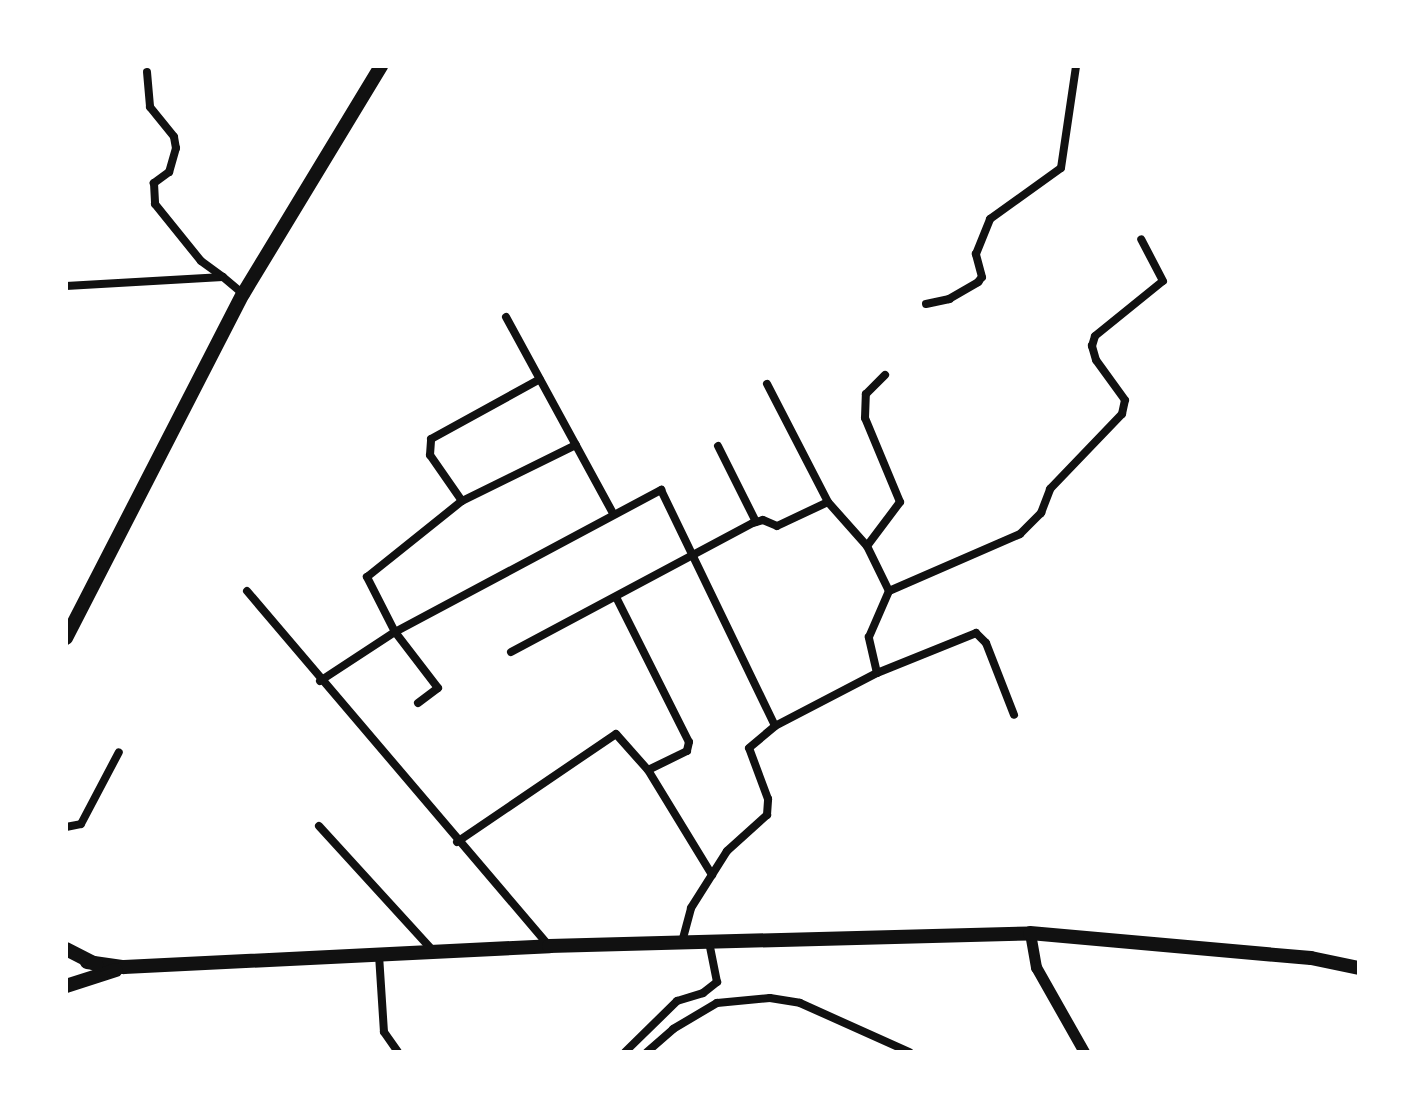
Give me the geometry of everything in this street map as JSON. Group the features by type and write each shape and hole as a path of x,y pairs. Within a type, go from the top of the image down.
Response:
{"main road":[{"path":"66,638 243,294 381,66"},
{"path":"66,956 124,967 549,946 1030,933 1311,958 1359,968"},
{"path":"66,949 96,964"},
{"path":"66,986 124,967"},
{"path":"66,994 86,977"}],"street":[{"path":"926,304 949,299 978,282 982,277 976,254 990,219 1061,168 1076,66"},
{"path":"147,72 150,107 174,137 176,148 169,172 154,183 155,204 201,261 243,294"},
{"path":"877,673 869,637 889,591 1020,534 1041,513 1050,489 1122,414 1125,400 1096,360 1092,346 1095,336 1163,281 1141,239"},
{"path":"66,286 223,277"},
{"path":"506,317 613,513"},
{"path":"867,546 900,502 865,418 866,394 885,375"},
{"path":"462,501 430,455 431,439 540,379"},
{"path":"767,384 828,502 867,546 889,591"},
{"path":"418,703 438,688 395,632 367,577 462,501 576,445"},
{"path":"718,446 756,522"},
{"path":"320,681 395,632 661,490 690,556 775,726"},
{"path":"511,652 756,522 777,526 828,502"},
{"path":"247,591 320,681 549,946"},
{"path":"616,597 689,742 687,751 648,770"},
{"path":"682,942 691,908 727,851 767,815 768,799 749,748 775,726 877,673 976,633 986,643 1014,715"},
{"path":"457,842 616,734 648,770 712,875"},
{"path":"66,827 81,824 119,752"},
{"path":"319,826 435,952"},
{"path":"1030,933 1036,967 1084,1052"},
{"path":"625,1052 677,1001 703,993 717,982 709,942"},
{"path":"379,955 384,1032 398,1052"},
{"path":"647,1052 673,1029 717,1003 770,998 800,1003 909,1052"}]}
